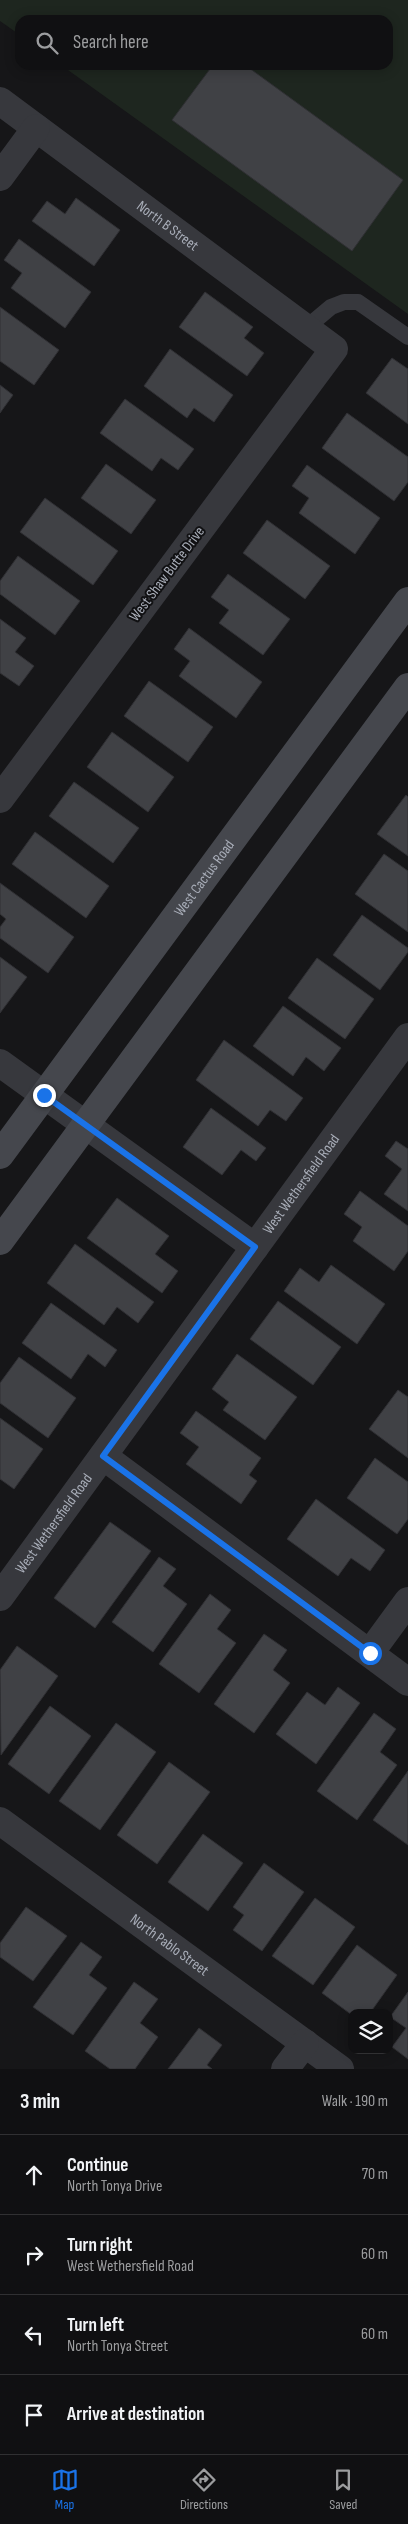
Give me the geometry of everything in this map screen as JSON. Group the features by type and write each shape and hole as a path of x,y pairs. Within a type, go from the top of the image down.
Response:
{"street":[{"name":"North B Street","path":"0,101 334,349"},
{"path":"0,177 36,128"},
{"name":"West Shaw Butte Drive","path":"0,799 334,349"},
{"name":"West Cactus Road","path":"0,1155 408,601"},
{"path":"0,1241 408,687"},
{"name":"West Wethersfield Road","path":"0,1597 408,1037"},
{"path":"0,1063 255,1247"},
{"path":"103,1456 408,1682"},
{"path":"370,1653 408,1601"},
{"name":"North Pablo Street","path":"0,1821 340,2069"},
{"path":"285,2069 305,2043"}],"lane":[{"path":"306,328 331,307 344,302 358,302 408,337"}],"shaded area":[{"path":"0,0 408,0 408,314 68,70 393,70 393,15 15,15 15,32 0,21"}],"building":[{"path":"209,70 252,70 403,180 352,251 172,120"},
{"path":"76,198 120,230 94,266 32,221 47,201 65,214"},
{"path":"19,239 91,292 65,328 11,288 22,273 4,260"},
{"path":"205,292 253,327 244,338 264,353 247,376 179,327"},
{"path":"0,307 59,350 34,385 0,361"},
{"path":"170,349 233,395 214,422 194,408 187,418 144,386"},
{"path":"392,358 408,369 408,424 366,393"},
{"path":"0,385 13,395 0,413"},
{"path":"125,399 194,449 178,470 161,458 152,471 100,433"},
{"path":"347,413 408,457 408,482 394,501 322,448"},
{"path":"106,464 156,500 131,534 81,498"},
{"path":"307,465 380,518 355,554 299,513 309,498 292,486"},
{"path":"45,498 118,551 93,585 20,532"},
{"path":"267,520 330,566 305,599 243,553"},
{"path":"18,556 80,601 55,635 0,594 0,581"},
{"path":"228,574 290,619 263,655 219,623 229,610 211,597"},
{"path":"0,619 26,638 15,652 34,666 19,686 0,673"},
{"path":"189,628 262,682 236,718 179,676 190,661 174,649"},
{"path":"149,681 213,727 188,762 124,716"},
{"path":"112,732 174,777 148,812 87,767"},
{"path":"74,782 139,828 113,863 49,816"},
{"path":"406,795 408,797 408,856 377,834"},
{"path":"35,832 109,886 86,918 12,864"},
{"path":"384,854 408,871 408,932 355,894"},
{"path":"0,883 74,937 48,973 0,938 0,927 6,919 0,914"},
{"path":"362,915 408,948 408,952 380,990 333,955"},
{"path":"0,957 27,977 0,1013"},
{"path":"317,958 374,999 345,1039 288,998"},
{"path":"283,1006 341,1048 324,1071 306,1057 293,1076 253,1046"},
{"path":"224,1040 303,1098 286,1121 270,1110 258,1126 196,1080"},
{"path":"211,1108 266,1148 256,1161 241,1150 222,1175 183,1147"},
{"path":"396,1141 408,1149 408,1211 384,1194 402,1169 385,1156"},
{"path":"360,1191 408,1226 408,1251 394,1271 353,1241 362,1227 344,1214"},
{"path":"117,1198 169,1236 155,1254 178,1271 162,1293 87,1238"},
{"path":"75,1244 154,1302 138,1323 117,1307 104,1325 47,1283"},
{"path":"331,1265 385,1304 357,1344 284,1291 300,1268 319,1282"},
{"path":"278,1301 341,1347 313,1385 250,1339"},
{"path":"51,1303 117,1350 105,1367 88,1354 71,1379 22,1343"},
{"path":"237,1354 297,1397 265,1440 223,1410 229,1402 212,1389"},
{"path":"19,1357 76,1398 48,1438 0,1403 0,1383"},
{"path":"398,1390 408,1397 408,1458 369,1429"},
{"path":"196,1411 261,1458 249,1475 257,1481 241,1504 186,1464 199,1447 180,1433"},
{"path":"0,1418 43,1449 14,1489 0,1479"},
{"path":"375,1458 408,1482 408,1519 397,1534 347,1498"},
{"path":"316,1499 385,1550 370,1571 351,1558 338,1576 287,1539"},
{"path":"110,1522 151,1551 95,1628 54,1598"},
{"path":"159,1557 176,1569 163,1586 187,1604 153,1652 112,1622"},
{"path":"210,1594 231,1610 217,1629 236,1643 199,1693 159,1664"},
{"path":"264,1634 287,1650 273,1670 290,1683 254,1733 214,1704"},
{"path":"17,1646 58,1676 1,1755 0,1670"},
{"path":"338,1687 360,1703 316,1764 276,1734 307,1692 325,1705"},
{"path":"50,1706 91,1736 49,1794 8,1764"},
{"path":"374,1713 396,1729 380,1752 397,1765 357,1820 317,1791"},
{"path":"116,1723 156,1752 100,1830 59,1801"},
{"path":"169,1762 210,1792 157,1864 117,1835"},
{"path":"408,1771 408,1845 373,1820"},
{"path":"203,1834 243,1863 208,1911 168,1882"},
{"path":"264,1863 304,1892 262,1951 233,1930 244,1915 233,1907"},
{"path":"315,1898 355,1927 313,1985 272,1956"},
{"path":"26,1907 67,1936 33,1981 0,1957 0,1943"},
{"path":"81,1942 102,1957 89,1975 107,1988 73,2035 33,2007"},
{"path":"357,1945 397,1975 373,2009 348,2009 348,2012 322,1993"},
{"path":"134,1982 158,1999 140,2023 158,2037 135,2069 110,2069 85,2051"},
{"path":"408,1992 408,2059 393,2048 406,2028 393,2019 393,2013"},
{"path":"199,2028 222,2045 207,2065 212,2069 168,2069"}],"route":[{"path":"44,1095 255,1247 103,1456 370,1653"}]}
